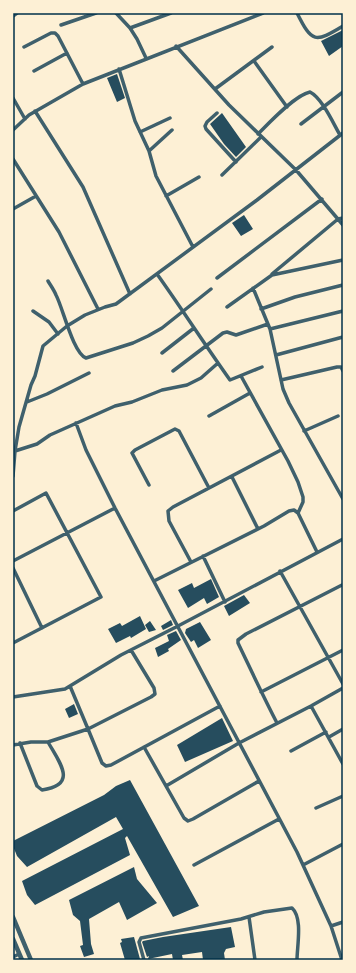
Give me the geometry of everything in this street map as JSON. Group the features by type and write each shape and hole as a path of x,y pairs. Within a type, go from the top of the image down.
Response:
{"street":[{"path":"13,16 17,13"},
{"path":"61,25 96,13"},
{"path":"116,13 130,28 146,58"},
{"path":"130,28 171,13"},
{"path":"13,130 25,119 83,84 256,14 263,13"},
{"path":"297,13 311,36 315,38 328,35 343,26"},
{"path":"24,47 53,33 58,36 83,84"},
{"path":"176,46 215,89 296,170 343,225"},
{"path":"215,89 272,47"},
{"path":"34,71 67,53"},
{"path":"254,61 287,107"},
{"path":"119,69 135,121 149,151 156,176 193,247"},
{"path":"13,476 15,451 20,426 43,346 67,326 84,315 116,304 342,134 324,106 314,95 308,92 287,107 222,175"},
{"path":"301,124 343,92"},
{"path":"13,98 25,119"},
{"path":"36,112 83,187 130,294"},
{"path":"217,113 207,122 205,126 206,129 236,162"},
{"path":"140,132 170,118"},
{"path":"149,151 172,130"},
{"path":"13,159 71,254 98,310"},
{"path":"166,196 199,177"},
{"path":"13,209 36,196"},
{"path":"217,278 322,200"},
{"path":"227,307 272,275 338,219 343,218"},
{"path":"272,275 343,260"},
{"path":"156,274 230,380 262,367"},
{"path":"48,281 56,294 67,326 80,353 86,358 133,343 148,336 162,328 211,290"},
{"path":"261,309 295,297 343,285"},
{"path":"253,288 270,329 281,380 289,403 343,499"},
{"path":"270,329 343,311"},
{"path":"33,312 49,322 58,334"},
{"path":"173,371 225,332 236,335 268,324"},
{"path":"162,353 194,328"},
{"path":"276,355 343,338"},
{"path":"15,451 37,444 50,435 115,406 132,402 162,390 187,385 201,378 218,363"},
{"path":"281,380 337,367 341,368 343,371"},
{"path":"27,402 47,394 89,373"},
{"path":"241,376 291,468 303,497 303,502 298,513"},
{"path":"209,416 250,393"},
{"path":"304,431 338,416"},
{"path":"76,423 86,450 115,508 303,865 331,926 342,960"},
{"path":"149,485 132,453 175,429 179,431 209,488"},
{"path":"191,562 169,521 168,511 281,450"},
{"path":"232,477 258,529"},
{"path":"13,511 46,493 68,532 101,597 13,643"},
{"path":"13,561 115,508"},
{"path":"154,581 258,529 289,511 294,510 298,513 317,552"},
{"path":"13,697 65,689 131,650 343,539"},
{"path":"203,556 225,602"},
{"path":"13,568 42,628"},
{"path":"280,571 343,684"},
{"path":"277,723 261,692 251,667 238,643 238,640 342,585"},
{"path":"13,745 20,743 48,742 88,729 155,694 154,688 131,650"},
{"path":"261,692 343,650"},
{"path":"70,686 102,763 106,766 111,765 220,706"},
{"path":"166,786 239,742 311,706 343,688"},
{"path":"311,706 343,764"},
{"path":"329,737 343,730"},
{"path":"291,751 326,732"},
{"path":"20,743 37,786 42,790 52,789 63,781 64,776 48,742"},
{"path":"144,747 184,818 188,821 259,781"},
{"path":"316,808 343,796"},
{"path":"194,865 279,819"},
{"path":"303,865 343,844"},
{"path":"144,960 139,942 141,938 249,917 264,912 292,908 295,911 298,926 297,960"},
{"path":"13,917 15,925 31,960"},
{"path":"249,917 256,960"},
{"path":"331,926 343,922"},
{"path":"13,939 22,960"},
{"path":"13,957 19,954"}],"building":[{"path":"343,30 343,46 329,56 321,41"},
{"path":"117,74 125,98 117,102 107,78"},
{"path":"222,113 246,147 236,157 224,144 210,124"},
{"path":"244,215 253,229 241,236 232,223"},
{"path":"211,579 219,597 207,604 204,598 188,608 178,590 192,583 194,588"},
{"path":"244,595 250,603 229,616 224,606"},
{"path":"140,616 146,629 131,638 130,636 116,643 108,629 120,623 122,626"},
{"path":"171,620 173,625 163,630 161,626"},
{"path":"150,621 156,630 149,632 145,625"},
{"path":"200,622 211,640 198,648 194,640 191,642 185,633 186,629"},
{"path":"176,631 181,640 168,649 169,651 158,657 155,648 169,641 167,635"},
{"path":"74,704 78,714 69,718 65,709"},
{"path":"222,718 233,741 185,762 177,745"},
{"path":"130,780 199,906 173,917 127,836 125,838 130,855 35,905 27,895 22,881 123,829 116,817 27,867 17,856 13,846 13,841 104,795 116,786"},
{"path":"134,867 137,879 157,903 127,920 119,902 89,919 91,944 94,954 84,957 80,946 83,945 80,921 73,915 69,900"},
{"path":"231,927 235,947 226,949 224,953 225,960 203,960 202,952 182,955 183,960 173,960 172,954 148,959 149,956 147,957 142,942 163,937"},
{"path":"134,937 140,959 125,960 120,943 122,942 121,939"}]}
